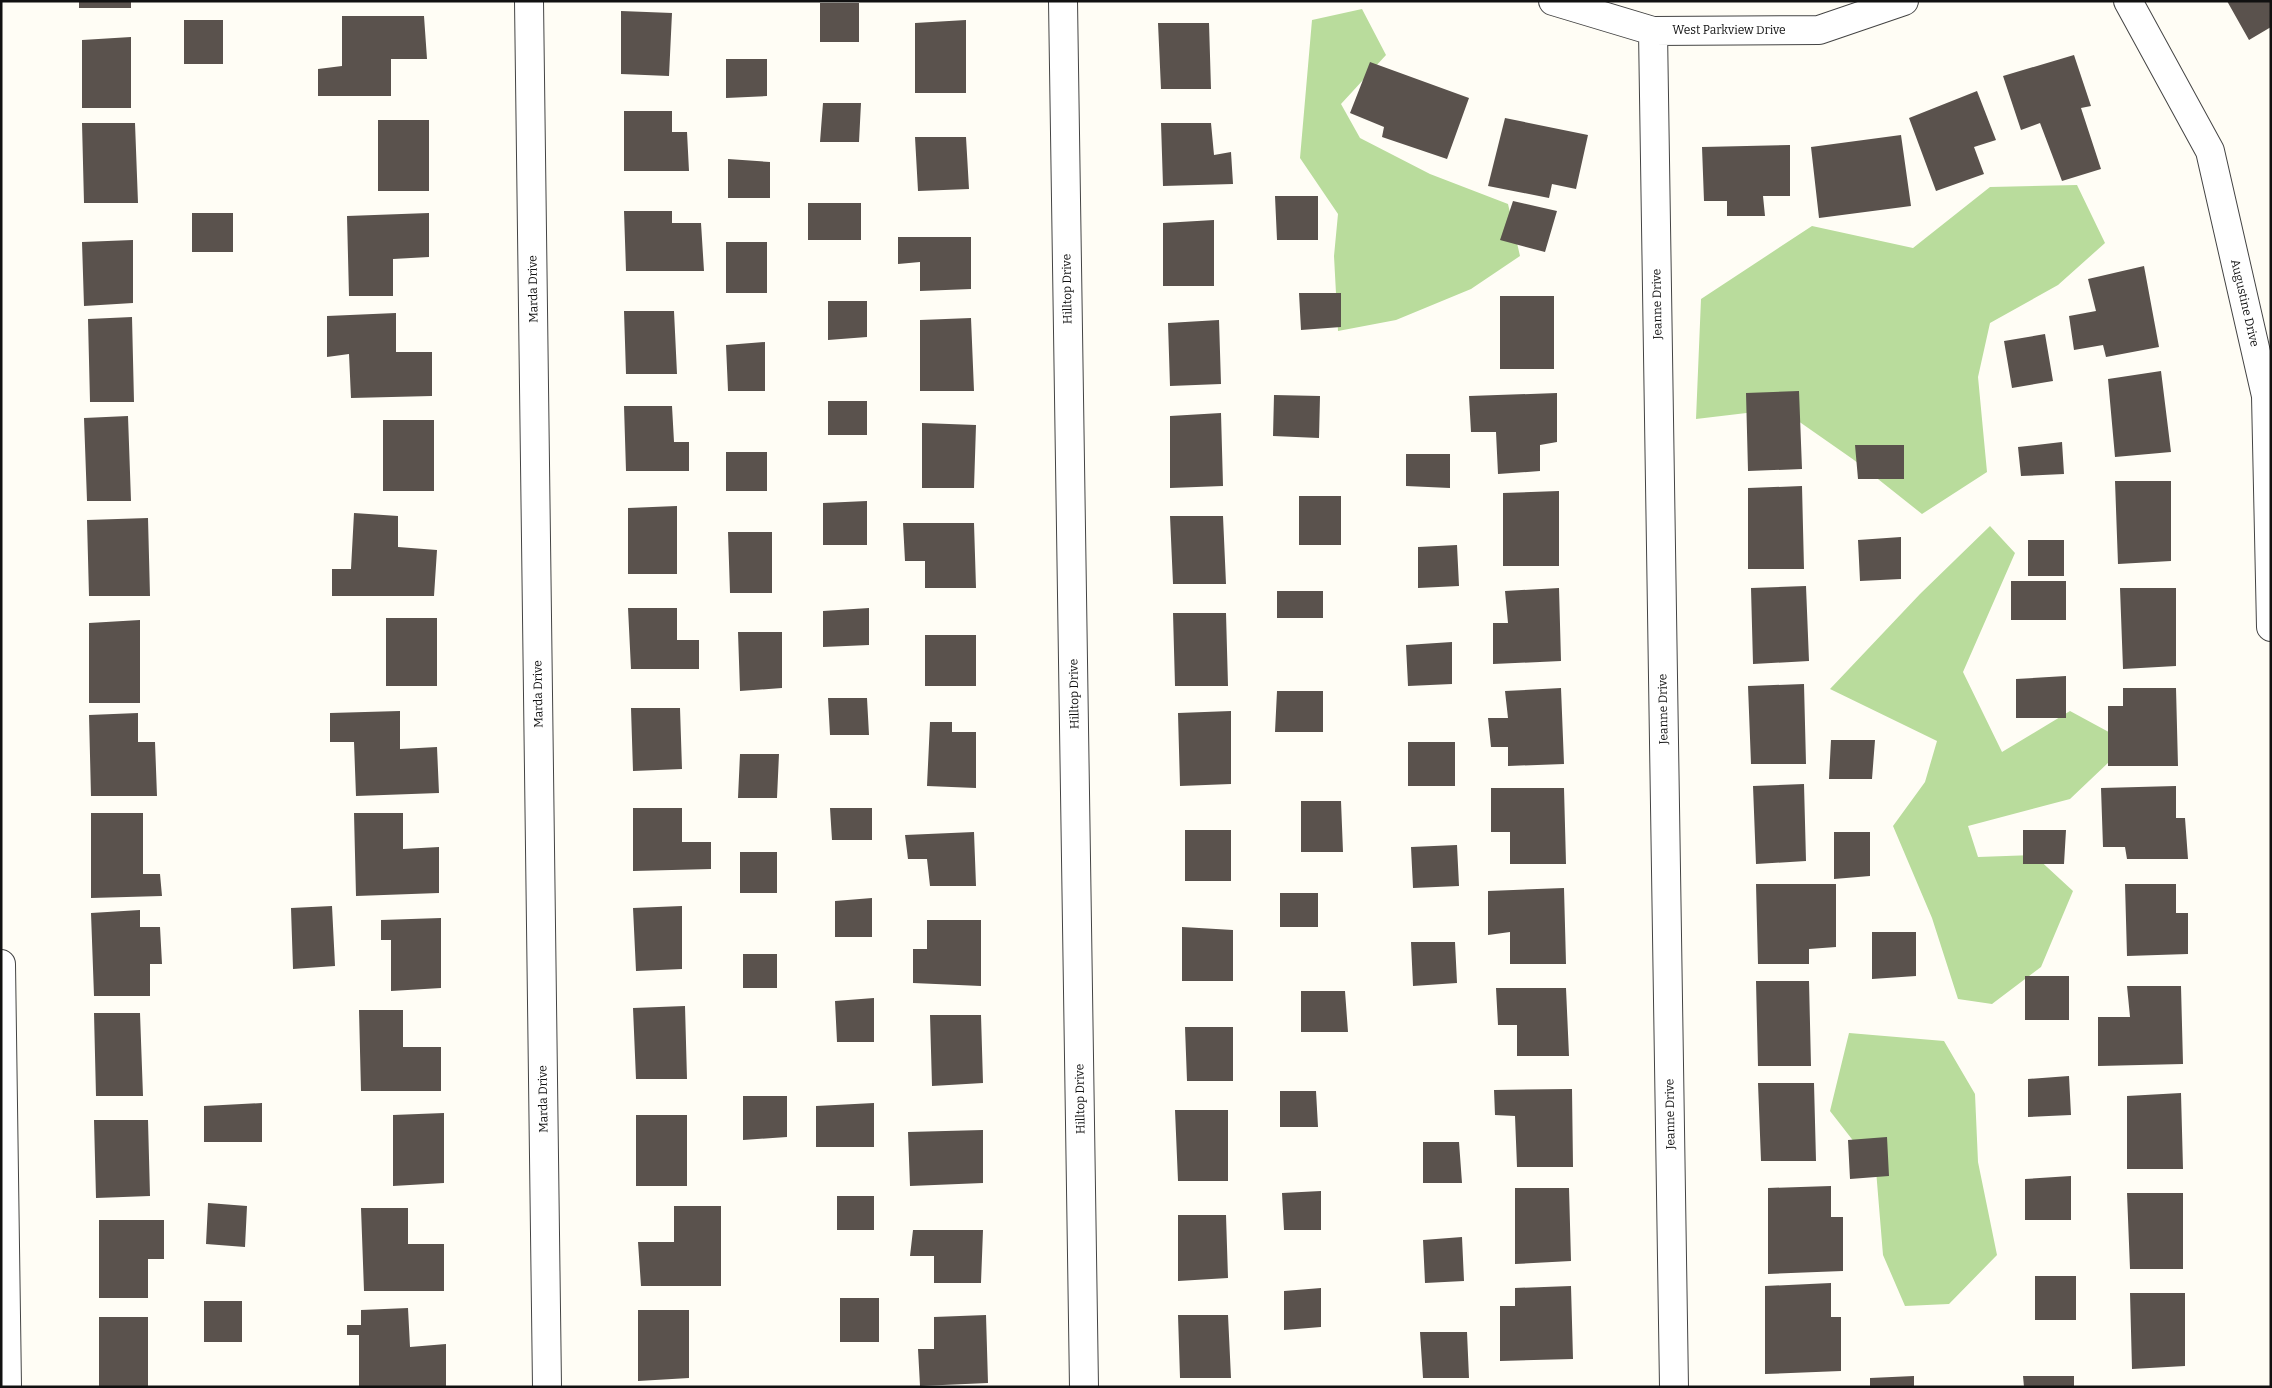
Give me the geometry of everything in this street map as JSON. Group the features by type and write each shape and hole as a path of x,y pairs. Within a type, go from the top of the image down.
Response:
{"street":[{"name":"Marda Drive","path":"529,1 547,1387"},
{"name":"Hilltop Drive","path":"1063,1 1084,1387"},
{"name":"West Parkview Drive","path":"1553,1 1652,31 1819,30 1904,1"},
{"name":"Augustine Drive","path":"2128,1 2210,150 2256,349 2266,396 2271,627"},
{"name":"Jeanne Drive","path":"1652,31 1674,1387"},
{"path":"1,964 7,1387"}],"green space":[{"path":"1362,9 1386,55 1341,104 1360,138 1430,174 1508,204 1520,256 1471,289 1396,320 1338,331 1334,256 1338,214 1300,158 1312,20"},
{"path":"2077,185 2105,243 2058,285 1990,323 1978,377 1987,472 1922,514 1854,460 1781,409 1696,419 1701,299 1812,226 1913,248 1990,187"},
{"path":"1990,526 2015,553 1963,672 2002,752 2070,711 2129,743 2070,799 1968,826 1978,857 2034,855 2073,891 2041,967 1992,1004 1958,999 1932,918 1893,826 1925,782 1937,741 1830,689 1920,594"},
{"path":"1849,1033 1944,1041 1975,1094 1978,1162 1997,1255 1949,1304 1905,1306 1883,1255 1876,1170 1830,1111"}],"building":[{"path":"79,1 131,1 131,8 79,8"},
{"path":"2227,1 2271,1 2271,27 2249,40"},
{"path":"820,3 859,3 859,42 820,42"},
{"path":"621,11 672,13 669,76 621,74"},
{"path":"342,16 424,16 427,59 391,59 391,96 318,96 318,69 342,66"},
{"path":"184,20 223,20 223,64 184,64"},
{"path":"966,20 966,93 915,93 915,23"},
{"path":"1158,23 1209,23 1211,89 1161,89"},
{"path":"131,37 131,108 82,108 82,40"},
{"path":"2074,55 2091,106 2081,108 2101,169 2062,181 2040,123 2021,130 2003,76"},
{"path":"726,59 767,59 767,96 726,98"},
{"path":"1370,62 1469,98 1447,159 1382,137 1384,127 1350,113"},
{"path":"1977,91 1996,140 1974,147 1984,174 1936,191 1909,118"},
{"path":"823,103 861,103 859,142 820,142"},
{"path":"624,111 672,111 672,132 687,132 689,171 624,171"},
{"path":"1505,118 1588,135 1576,189 1552,184 1549,198 1488,186"},
{"path":"378,120 429,120 429,191 378,191"},
{"path":"82,123 135,123 138,203 84,203"},
{"path":"1161,123 1211,123 1214,155 1231,152 1233,184 1163,186"},
{"path":"1901,135 1911,206 1819,218 1811,147"},
{"path":"915,137 966,137 969,189 918,191"},
{"path":"1790,145 1790,196 1763,196 1765,216 1727,216 1727,201 1704,201 1702,147"},
{"path":"728,159 770,162 770,198 728,198"},
{"path":"1275,196 1318,196 1318,240 1277,240"},
{"path":"1513,201 1557,211 1545,252 1500,240"},
{"path":"808,203 861,203 861,240 808,240"},
{"path":"624,211 672,211 672,223 701,223 704,271 626,271"},
{"path":"192,213 233,213 233,252 192,252"},
{"path":"429,213 429,257 393,259 393,296 349,296 347,216"},
{"path":"1214,220 1214,286 1163,286 1163,223"},
{"path":"898,237 971,237 971,289 920,291 920,262 898,264"},
{"path":"133,240 133,303 84,306 82,242"},
{"path":"726,242 767,242 767,293 726,293"},
{"path":"2144,266 2159,347 2106,357 2103,345 2074,350 2069,316 2096,311 2088,279"},
{"path":"1299,293 1341,293 1341,327 1301,330"},
{"path":"1500,296 1554,296 1554,369 1500,369"},
{"path":"828,301 867,301 867,337 828,340"},
{"path":"624,311 674,311 677,374 626,374"},
{"path":"396,313 396,352 432,352 432,396 351,398 349,354 327,357 327,316"},
{"path":"132,317 134,402 90,402 88,319"},
{"path":"971,318 974,391 920,391 920,320"},
{"path":"1219,320 1221,384 1170,386 1168,323"},
{"path":"2045,334 2053,381 2012,388 2004,341"},
{"path":"765,342 765,391 728,391 726,345"},
{"path":"2161,371 2171,452 2115,457 2108,379"},
{"path":"1799,391 1802,469 1748,471 1746,393"},
{"path":"1557,393 1557,442 1540,445 1540,471 1498,474 1496,432 1471,432 1469,396"},
{"path":"1274,395 1320,396 1319,438 1273,436"},
{"path":"828,401 867,401 867,435 828,435"},
{"path":"624,406 672,406 674,442 689,442 689,471 626,471"},
{"path":"1221,413 1223,486 1170,488 1170,416"},
{"path":"128,416 131,501 87,501 84,418"},
{"path":"383,420 434,420 434,491 383,491"},
{"path":"922,423 976,425 974,488 922,488"},
{"path":"2062,442 2064,474 2021,476 2018,447"},
{"path":"1855,445 1904,445 1904,479 1858,479"},
{"path":"726,452 767,452 767,491 726,491"},
{"path":"1406,454 1450,454 1450,488 1406,486"},
{"path":"2115,481 2171,481 2171,561 2118,564"},
{"path":"1802,486 1804,569 1748,569 1748,488"},
{"path":"1559,491 1559,566 1503,566 1503,493"},
{"path":"1299,496 1341,496 1341,545 1299,545"},
{"path":"867,501 867,545 823,545 823,503"},
{"path":"677,506 677,574 628,574 628,508"},
{"path":"354,513 398,516 398,547 437,550 434,596 332,596 332,569 351,569"},
{"path":"1170,516 1223,516 1226,584 1173,584"},
{"path":"148,518 150,596 89,596 87,520"},
{"path":"903,523 974,523 976,588 925,588 925,561 905,561"},
{"path":"728,532 772,532 772,593 730,593"},
{"path":"1901,537 1901,579 1860,581 1858,540"},
{"path":"2028,540 2064,540 2064,576 2028,576"},
{"path":"1457,545 1459,586 1418,588 1418,547"},
{"path":"2011,581 2066,581 2066,620 2011,620"},
{"path":"1806,586 1809,661 1753,664 1751,588"},
{"path":"1559,588 1561,661 1493,664 1493,623 1508,623 1505,591"},
{"path":"2120,588 2176,588 2176,666 2123,669"},
{"path":"1277,591 1323,591 1323,618 1277,618"},
{"path":"628,608 677,608 677,640 699,640 699,669 631,669"},
{"path":"869,608 869,645 823,647 823,611"},
{"path":"1173,613 1226,613 1228,686 1175,686"},
{"path":"386,618 437,618 437,686 386,686"},
{"path":"140,620 140,703 89,703 89,623"},
{"path":"738,632 782,632 782,688 740,691"},
{"path":"925,635 976,635 976,686 925,686"},
{"path":"1452,642 1452,684 1408,686 1406,645"},
{"path":"2066,676 2066,718 2016,718 2016,679"},
{"path":"1804,684 1806,764 1751,764 1748,686"},
{"path":"1561,688 1564,764 1508,766 1508,747 1491,747 1488,718 1508,718 1505,691"},
{"path":"2123,688 2176,688 2178,766 2108,766 2108,706 2123,706"},
{"path":"1277,691 1323,691 1323,732 1275,732"},
{"path":"828,698 867,698 869,735 830,735"},
{"path":"631,708 680,708 682,769 633,771"},
{"path":"400,711 400,749 437,747 439,793 356,796 354,742 330,742 330,713"},
{"path":"1231,711 1231,784 1180,786 1178,713"},
{"path":"138,713 138,742 155,742 157,796 91,796 89,715"},
{"path":"930,722 952,722 952,732 976,732 976,788 927,786"},
{"path":"1831,740 1875,740 1872,779 1829,779"},
{"path":"1408,742 1455,742 1455,786 1408,786"},
{"path":"740,754 779,754 777,798 738,798"},
{"path":"1804,784 1806,861 1756,864 1753,786"},
{"path":"2176,786 2176,818 2185,818 2188,859 2127,859 2125,847 2103,847 2101,788"},
{"path":"1491,788 1564,788 1566,864 1510,864 1510,832 1491,832"},
{"path":"1301,801 1341,801 1343,852 1301,852"},
{"path":"633,808 682,808 682,842 711,842 711,869 633,871"},
{"path":"830,808 872,808 872,840 832,840"},
{"path":"91,813 143,813 143,874 160,874 162,896 91,898"},
{"path":"354,813 403,813 403,849 439,847 439,893 356,896"},
{"path":"1185,830 1231,830 1231,881 1185,881"},
{"path":"2023,830 2066,830 2064,864 2023,864"},
{"path":"974,832 976,886 930,886 927,859 908,859 905,835"},
{"path":"1834,832 1870,832 1870,876 1834,879"},
{"path":"1457,845 1459,886 1413,888 1411,847"},
{"path":"740,852 777,852 777,893 740,893"},
{"path":"1756,884 1836,884 1836,947 1809,949 1809,964 1758,964"},
{"path":"2125,884 2176,884 2176,913 2188,913 2188,954 2127,956"},
{"path":"1564,888 1566,964 1510,964 1510,932 1488,935 1488,891"},
{"path":"1280,893 1318,893 1318,927 1280,927"},
{"path":"872,898 872,937 835,937 835,901"},
{"path":"332,906 335,966 293,969 291,908"},
{"path":"682,906 682,969 636,971 633,908"},
{"path":"140,910 140,927 160,927 162,964 150,964 150,996 94,996 91,913"},
{"path":"441,918 441,988 391,991 391,940 381,940 381,920"},
{"path":"927,920 981,920 981,986 913,983 913,949 927,949"},
{"path":"1182,927 1233,930 1233,981 1182,981"},
{"path":"1872,932 1916,932 1916,976 1872,979"},
{"path":"1411,942 1455,942 1457,983 1413,986"},
{"path":"743,954 777,954 777,988 743,988"},
{"path":"2025,976 2069,976 2069,1020 2025,1020"},
{"path":"1756,981 1809,981 1811,1066 1758,1066"},
{"path":"2127,986 2181,986 2183,1064 2098,1066 2098,1017 2130,1017"},
{"path":"1496,988 1566,988 1569,1056 1517,1056 1517,1025 1498,1025"},
{"path":"1301,991 1345,991 1348,1032 1301,1032"},
{"path":"874,998 874,1042 837,1042 835,1001"},
{"path":"685,1006 687,1079 636,1079 633,1008"},
{"path":"359,1010 403,1010 403,1047 441,1047 441,1091 361,1091"},
{"path":"94,1013 140,1013 143,1096 96,1096"},
{"path":"930,1015 981,1015 983,1083 932,1086"},
{"path":"1185,1027 1233,1027 1233,1081 1187,1081"},
{"path":"2069,1076 2071,1115 2028,1117 2028,1079"},
{"path":"1758,1083 1814,1083 1816,1161 1761,1161"},
{"path":"1572,1089 1573,1167 1517,1167 1515,1116 1495,1115 1494,1090"},
{"path":"1280,1091 1316,1091 1318,1127 1280,1127"},
{"path":"2181,1093 2183,1169 2127,1169 2127,1096"},
{"path":"743,1096 787,1096 787,1137 743,1140"},
{"path":"262,1103 262,1142 204,1142 204,1106"},
{"path":"874,1103 874,1147 816,1147 816,1106"},
{"path":"1175,1110 1228,1110 1228,1181 1178,1181"},
{"path":"444,1113 444,1183 393,1186 393,1115"},
{"path":"636,1115 687,1115 687,1186 636,1186"},
{"path":"94,1120 148,1120 150,1196 96,1198"},
{"path":"983,1130 983,1183 910,1186 908,1132"},
{"path":"1887,1137 1889,1176 1850,1179 1848,1140"},
{"path":"1423,1142 1459,1142 1462,1183 1423,1183"},
{"path":"2071,1176 2071,1220 2025,1220 2025,1179"},
{"path":"1831,1186 1831,1217 1843,1217 1843,1271 1768,1274 1768,1188"},
{"path":"1515,1188 1569,1188 1571,1261 1515,1264"},
{"path":"1321,1191 1321,1230 1284,1230 1282,1193"},
{"path":"2127,1193 2183,1193 2183,1269 2130,1269"},
{"path":"837,1196 874,1196 874,1230 837,1230"},
{"path":"208,1203 247,1206 245,1247 206,1244"},
{"path":"674,1206 721,1206 721,1286 641,1286 638,1242 674,1242"},
{"path":"361,1208 408,1208 408,1244 444,1244 444,1291 364,1291"},
{"path":"1178,1215 1226,1215 1228,1278 1178,1281"},
{"path":"99,1220 164,1220 164,1259 148,1259 148,1298 99,1298"},
{"path":"913,1230 983,1230 981,1283 934,1283 934,1256 910,1256"},
{"path":"1462,1237 1464,1281 1425,1283 1423,1240"},
{"path":"2035,1276 2076,1276 2076,1320 2035,1320"},
{"path":"1831,1283 1831,1317 1841,1317 1841,1371 1765,1374 1765,1286"},
{"path":"1571,1286 1573,1359 1500,1361 1500,1306 1515,1306 1515,1288"},
{"path":"1321,1288 1321,1327 1284,1330 1284,1291"},
{"path":"2130,1293 2185,1293 2185,1366 2132,1369"},
{"path":"840,1298 879,1298 879,1342 840,1342"},
{"path":"204,1301 242,1301 242,1342 204,1342"},
{"path":"408,1308 410,1347 446,1344 446,1387 359,1387 359,1335 347,1335 347,1325 361,1325 361,1310"},
{"path":"638,1310 689,1310 689,1378 638,1381"},
{"path":"986,1315 988,1383 920,1386 918,1349 934,1349 934,1317"},
{"path":"1178,1315 1228,1315 1231,1378 1180,1378"},
{"path":"99,1317 148,1317 148,1387 99,1387"},
{"path":"1420,1332 1467,1332 1469,1378 1423,1378"},
{"path":"1914,1376 1914,1387 1870,1387 1870,1378"},
{"path":"2023,1376 2074,1376 2074,1387 2024,1387"}]}
